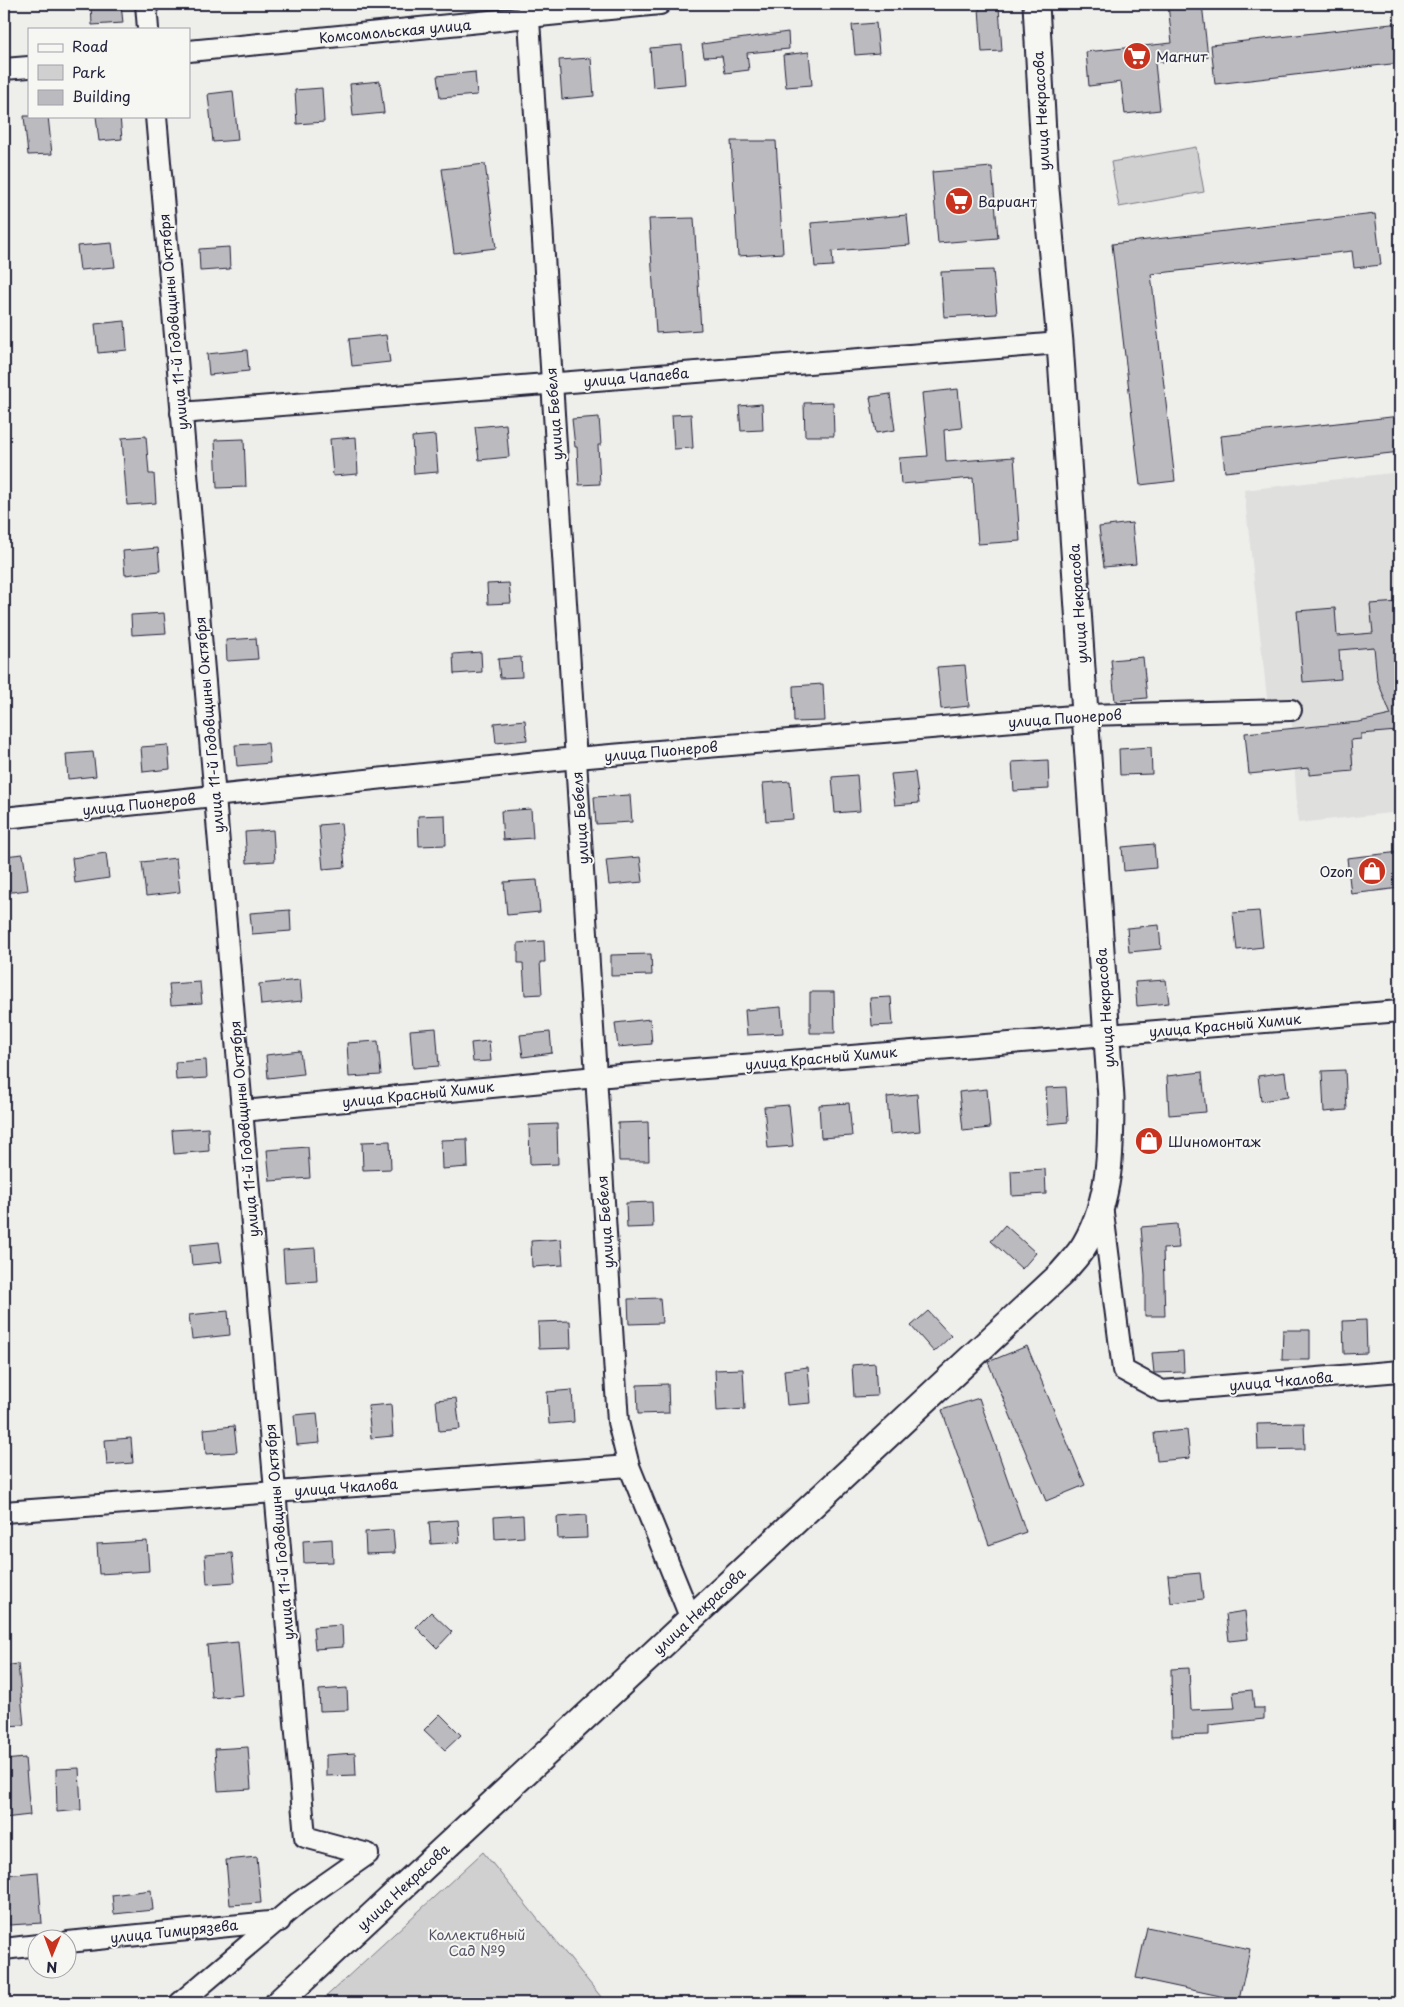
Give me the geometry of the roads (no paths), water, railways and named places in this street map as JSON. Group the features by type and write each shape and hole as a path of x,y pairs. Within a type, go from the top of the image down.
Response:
{"street":[{"path":"146,4 148,28"},
{"name":"Комсомольская улица","path":"190,51 529,11 660,4"},
{"name":"улица Некрасова","path":"278,2003 1061,1274 1085,1245 1102,1205 1111,1158 1112,1098 1060,343 1046,188 1036,4"},
{"name":"улица Бебеля","path":"529,11 618,1422 629,1466 691,1619"},
{"path":"4,69 28,67"},
{"name":"улица 11-й Годовщины Октября","path":"156,118 305,1837 368,1854 298,1903 280,1921 180,2003"},
{"name":"улица Чапаева","path":"182,413 1060,343"},
{"name":"улица Пионеров","path":"4,818 576,758 1085,715 1291,710"},
{"name":"улица Красный Химик","path":"243,1112 596,1077 1400,1011"},
{"name":"улица Некрасова","path":"1102,1205 1123,1370 1162,1391"},
{"name":"улица Чкалова","path":"1162,1391 1400,1371"},
{"name":"улица Чкалова","path":"4,1512 629,1466"},
{"name":"улица Тимирязева","path":"78,1941 280,1921"},
{"path":"4,1949 28,1946"}],"place":[{"name":"Магнит","path":"1137,56"},
{"name":"Вариант","path":"959,201"},
{"name":"Ozon","path":"1372,871"},
{"name":"Шиномонтаж","path":"1149,1141"}],"park label":[{"name":"Коллективный Сад №9","path":"477,1942"}]}
